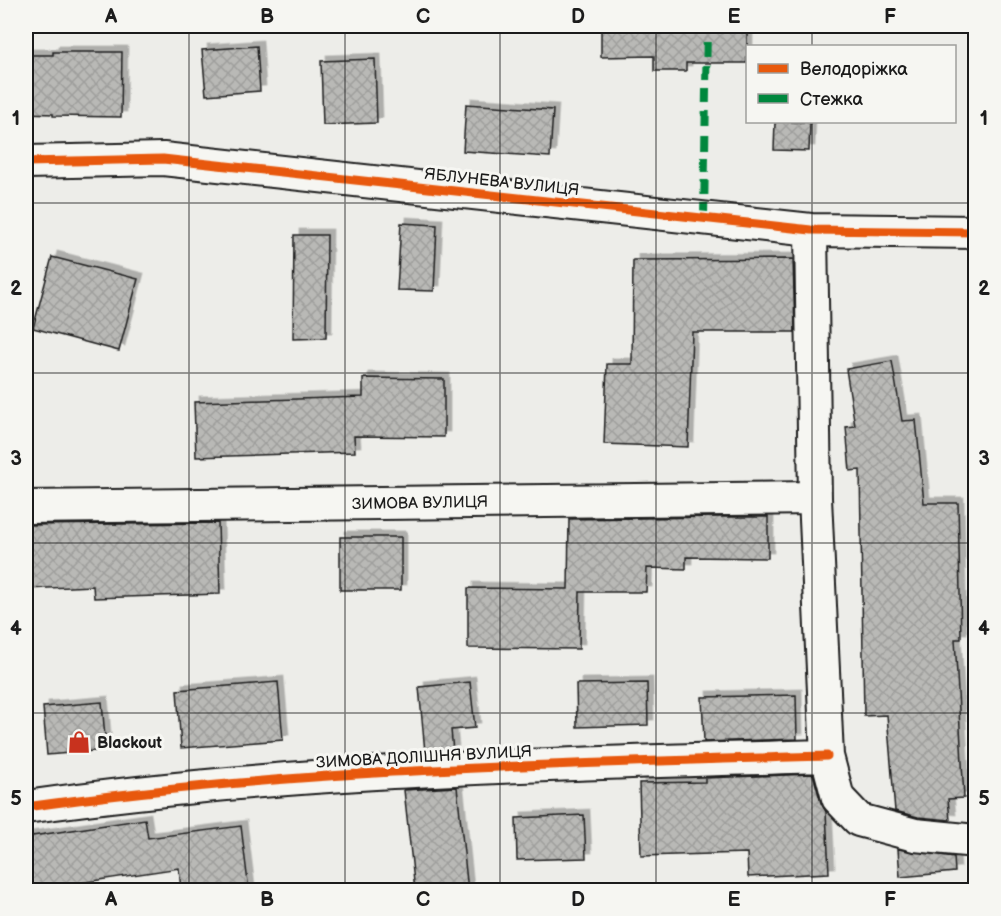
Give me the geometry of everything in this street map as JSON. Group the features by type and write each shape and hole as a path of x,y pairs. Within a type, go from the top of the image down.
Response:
{"street":[{"name":"ЯБЛУНЕВА ВУЛИЦЯ","path":"26,162 163,159 811,230 975,232"},
{"path":"811,230 815,498 827,756 838,798 859,820 915,835 975,841"},
{"name":"ЗИМОВА ВУЛИЦЯ","path":"26,507 815,498"},
{"name":"ЗИМОВА ДОЛІШНЯ ВУЛИЦЯ","path":"26,807 186,787 487,766 827,756"}],"building":[{"path":"601,26 747,26 746,63 686,63 686,71 654,71 654,56 601,57"},
{"path":"257,46 260,91 206,95 202,50"},
{"path":"53,52 122,52 121,117 53,116 53,114 26,113 26,55 53,55"},
{"path":"375,59 377,123 323,125 321,61"},
{"path":"466,104 553,110 550,157 463,151"},
{"path":"775,123 810,123 809,151 774,150"},
{"path":"401,223 437,225 434,291 397,290"},
{"path":"294,235 327,235 326,338 293,339"},
{"path":"52,257 138,279 119,351 33,328"},
{"path":"793,259 795,332 692,332 688,447 604,444 607,364 632,364 633,260"},
{"path":"892,361 902,421 916,420 924,503 958,503 961,639 955,639 964,798 948,799 950,820 918,817 895,811 887,715 864,716 860,470 850,471 846,427 855,426 846,369"},
{"path":"363,378 444,379 444,437 354,436 355,452 196,457 194,402 363,397"},
{"path":"768,517 768,558 686,557 686,569 647,568 646,592 580,592 579,649 468,648 468,588 568,589 569,519"},
{"path":"218,523 220,594 94,598 93,586 26,589 26,525"},
{"path":"340,537 401,537 401,590 340,590"},
{"path":"278,682 283,740 181,748 177,690"},
{"path":"470,682 475,728 451,730 453,751 425,752 419,687"},
{"path":"647,683 648,725 577,727 576,684"},
{"path":"796,695 797,739 704,742 702,697"},
{"path":"102,702 106,750 47,755 43,707"},
{"path":"813,774 821,803 826,812 829,873 748,877 747,853 641,856 639,783 705,782 705,778"},
{"path":"457,787 468,891 415,891 404,790"},
{"path":"584,815 586,858 517,860 516,818"},
{"path":"145,819 148,838 241,826 249,891 181,891 179,868 26,891 26,837"},
{"path":"898,849 954,857 955,872 900,877"}],"marked path":[{"path":"704,218 707,26"}],"cycle path":[{"path":"26,162 163,159 811,230 976,232"},
{"path":"26,807 126,794 325,776 425,770 827,756"}],"place":[{"name":"Blackout","path":"79,742"}]}
